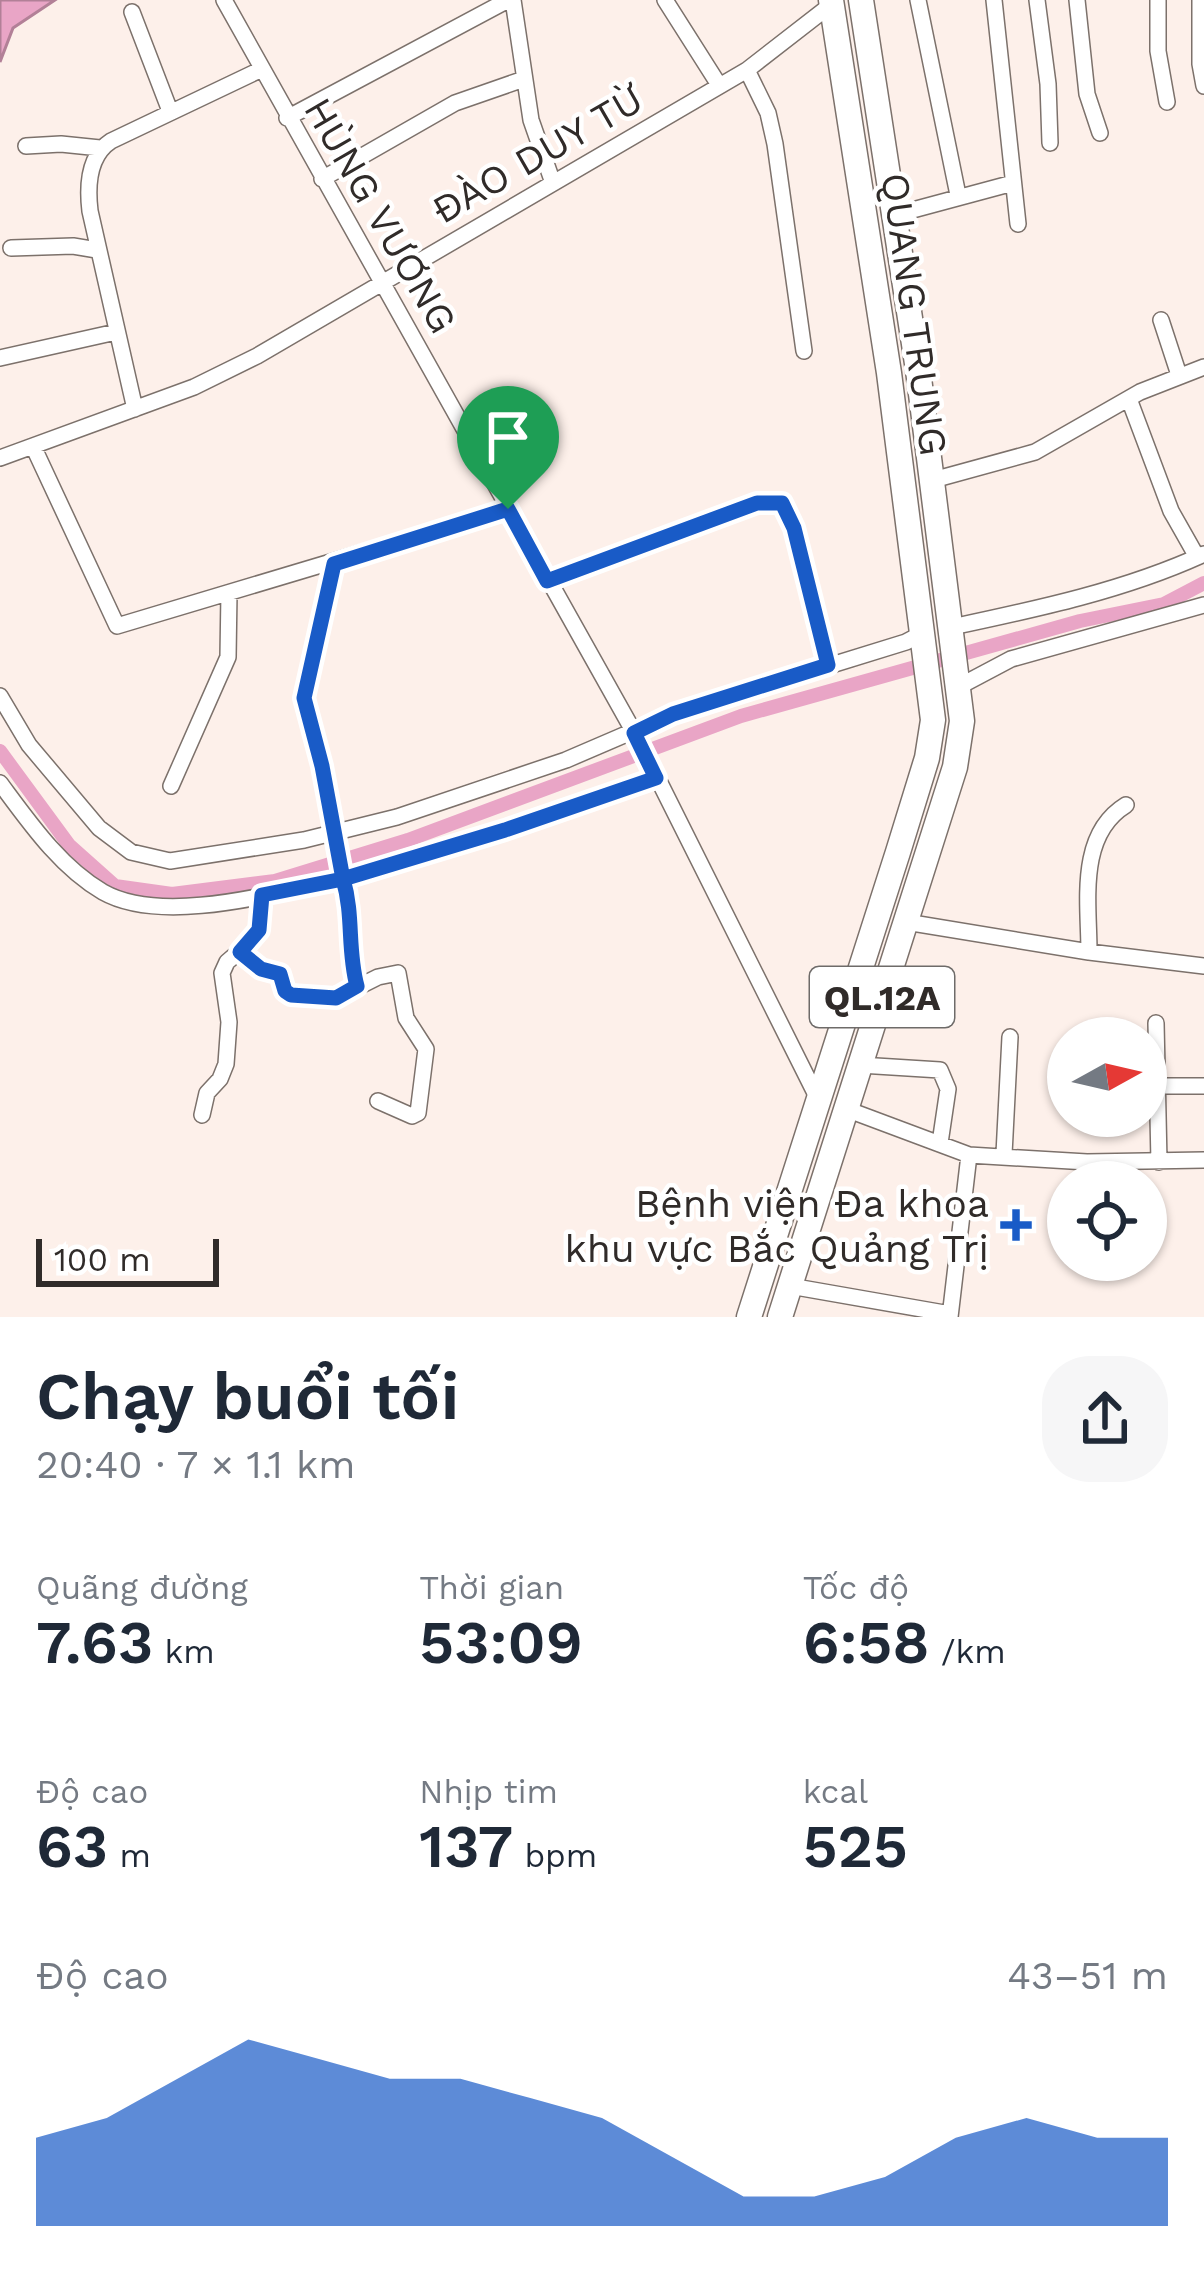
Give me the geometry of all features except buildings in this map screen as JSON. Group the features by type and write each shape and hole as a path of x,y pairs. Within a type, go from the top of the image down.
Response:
{"highway":[{"path":"832,2 861,0"},
{"name":"QUANG TRUNG","path":"861,0 953,632"},
{"name":"QUANG TRUNG","path":"832,2 924,636"},
{"path":"889,373 918,370"},
{"name":"QL.12A","path":"780,1317 955,767 962,721 953,632"},
{"name":"QL.12A","path":"749,1317 927,758 933,721 924,636"},
{"path":"898,852 925,862"},
{"path":"818,1099 846,1109"},
{"path":"762,1276 790,1286"}],"street":[{"name":"HÙNG VƯƠNG","path":"224,0 637,738 818,1099"},
{"path":"287,118 510,0 531,120 553,182"},
{"path":"665,0 719,86"},
{"path":"861,0 872,0"},
{"path":"918,0 958,195"},
{"path":"994,0 1018,224"},
{"path":"1037,0 1050,142"},
{"path":"1077,0 1088,94 1100,134"},
{"path":"1158,0 1160,74 1167,101"},
{"path":"1200,0 1204,86"},
{"name":"ĐÀO DUY TỪ","path":"0,458 226,372 747,70 832,2"},
{"path":"132,12 170,111"},
{"path":"26,146 61,143 100,148 262,69"},
{"path":"747,70 768,113 776,144 804,351"},
{"path":"322,179 455,103 524,79"},
{"path":"100,148 88,194 135,409"},
{"path":"894,215 1012,183"},
{"path":"11,248 97,250"},
{"path":"1161,320 1179,375"},
{"path":"0,358 116,332"},
{"path":"933,480 1028,454 1129,398 1204,367"},
{"path":"953,632 1178,566 1201,555 1171,511 1129,398"},
{"path":"33,446 117,626 508,509"},
{"path":"547,581 757,503 775,501 786,508 794,528 828,665"},
{"path":"334,564 304,698 350,908 353,938 348,950 357,986"},
{"path":"171,786 228,657 230,593"},
{"path":"959,680 1011,659 1203,609"},
{"path":"0,696 19,731 99,829 130,852 170,861 336,835 397,817 637,738 673,714 924,636"},
{"path":"0,783 59,857 105,893 169,907 262,895 342,877 505,830 654,775"},
{"path":"1089,952 1090,860 1111,814 1126,805"},
{"path":"202,1115 207,1093 226,1064 230,1022 222,973 259,930 262,895"},
{"path":"906,922 1204,965"},
{"path":"240,952 261,969 280,974 291,995 336,998 398,973 408,1022 426,1049 417,1115 377,1101"},
{"path":"1004,1154 1010,1037"},
{"path":"860,1065 940,1070 948,1089 940,1143"},
{"path":"1167,1086 1204,1086"},
{"path":"846,1109 969,1155 1077,1161"},
{"path":"790,1286 950,1316 969,1155"},
{"path":"1167,1162 1204,1160"}],"shaded area":[{"path":"0,0 55,0 13,28 0,62"}],"waterway":[{"path":"0,751 69,845 115,886 172,894 275,881 408,840 741,716 1080,621 1164,604 1204,583"}],"place":[{"name":"Bệnh viện Đa khoa khu vực Bắc Quảng Trị","path":"1016,1225"}],"route":[{"path":"508,509 334,564 304,698 343,879 262,895 259,930 240,952 261,969 280,974 291,995 336,998 357,986 348,950 353,938 343,879 656,778 634,733 673,714 828,665 794,528 782,503 757,503 547,581 508,509"}]}
